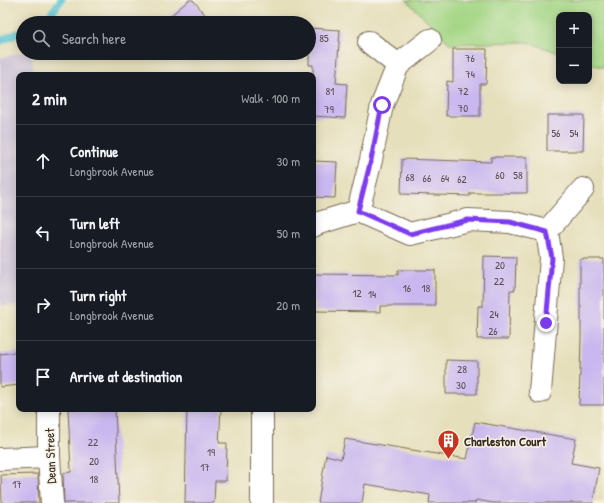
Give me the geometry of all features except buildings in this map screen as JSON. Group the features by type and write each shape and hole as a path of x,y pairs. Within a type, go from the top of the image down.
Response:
{"street":[{"path":"358,211 371,160 382,105 398,65 430,40"},
{"path":"369,42 398,65"},
{"path":"547,232 583,189"},
{"path":"316,224 358,211 410,234 468,220 510,222 547,232"},
{"path":"540,392 552,258 547,232"},
{"name":"Dean Street","path":"49,412 49,457 52,503"},
{"path":"262,412 262,503"},
{"path":"0,459 49,457"}],"shaded area":[{"path":"16,54 16,60 32,60 33,72 16,72 16,305 0,306 0,58"}],"green space":[{"path":"406,0 604,0 604,68 592,64 592,12 556,12 556,52 528,42 450,44"}],"waterway":[{"path":"49,16 61,0"},
{"path":"0,41 16,34"}],"place":[{"name":"Charleston Court","path":"448,460"}],"route":[{"path":"382,105 371,160 358,211 410,234 468,220 510,222 547,232 552,258 546,323"}]}
